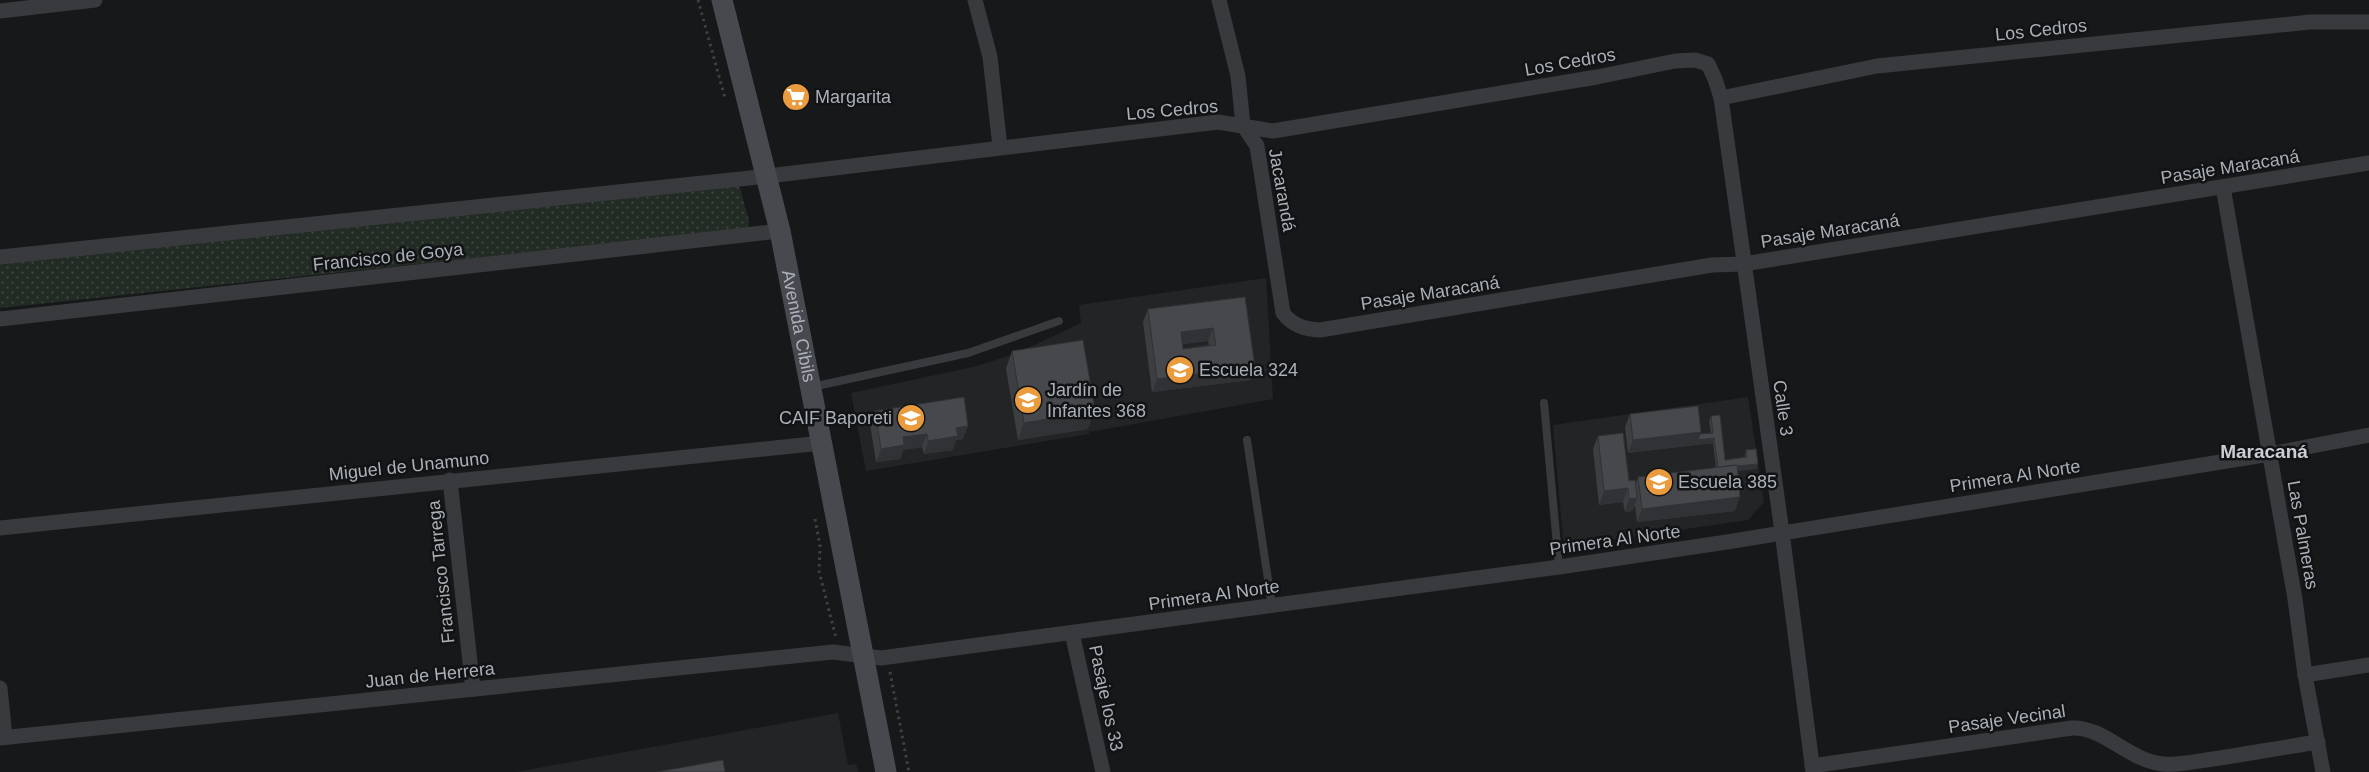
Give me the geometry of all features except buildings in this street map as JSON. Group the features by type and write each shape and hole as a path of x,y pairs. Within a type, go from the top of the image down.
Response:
{"street":[{"path":"0,11 95,0"},
{"name":"Avenida Cibils","path":"722,0 768,176 780,231 886,772"},
{"path":"975,0 990,57 1000,148"},
{"name":"Jacarandá","path":"1218,0 1238,76 1243,125 1257,146 1283,313 1297,325"},
{"name":"Los Cedros","path":"1720,98 1877,66 2300,23 2369,22"},
{"name":"Los Cedros","path":"768,176 1218,122 1273,130 1597,77 1674,61 1696,60"},
{"name":"Calle 3","path":"1696,60 1708,64 1715,79 1720,98 1782,532 1813,769"},
{"name":"Pasaje Maracaná","path":"1297,325 1320,330 1712,265 1743,264 2369,163"},
{"path":"0,257 768,176"},
{"name":"Las Palmeras","path":"2223,187 2295,599 2305,675 2323,772"},
{"name":"Francisco de Goya","path":"0,319 780,231"},
{"name":"Primera Al Norte","path":"864,655 881,658 1559,567 2270,454 2369,435"},
{"name":"Miguel de Unamuno","path":"0,528 822,443"},
{"name":"Francisco Tarrega","path":"450,480 473,689"},
{"name":"Pasaje los 33","path":"1072,632 1103,772"},
{"name":"Juan de Herrera","path":"2,737 832,652 864,655"},
{"path":"2305,675 2369,665"},
{"path":"0,688 2,737"},
{"name":"Pasaje Vecinal","path":"1813,769 2072,728 2086,728 2098,732 2110,742 2140,758 2163,764 2203,760 2318,742"}],"lane":[{"path":"812,387 968,353 1059,321"},
{"path":"1544,402 1559,567"},
{"path":"1247,440 1272,606"}],"shaded area":[{"path":"739,185 749,221 748,229 0,308 0,257"},
{"path":"1266,278 1273,399 1089,432 1089,434 866,471 851,393 973,367 1015,354 1081,323 1079,305"},
{"name":"Escuela 385","path":"1748,397 1764,502 1748,520 1569,546 1563,539 1553,425"},
{"path":"838,713 848,765 856,764 858,772 516,772"}],"place":[{"name":"Margarita","path":"796,97"},
{"name":"Escuela 324","path":"1180,370"},
{"name":"Jardín de Infantes 368","path":"1028,400"},
{"name":"CAIF Baporeti","path":"911,418"},
{"name":"Escuela 385","path":"1659,482"}],"district":[{"name":"Maracaná","path":"2264,451"}]}
